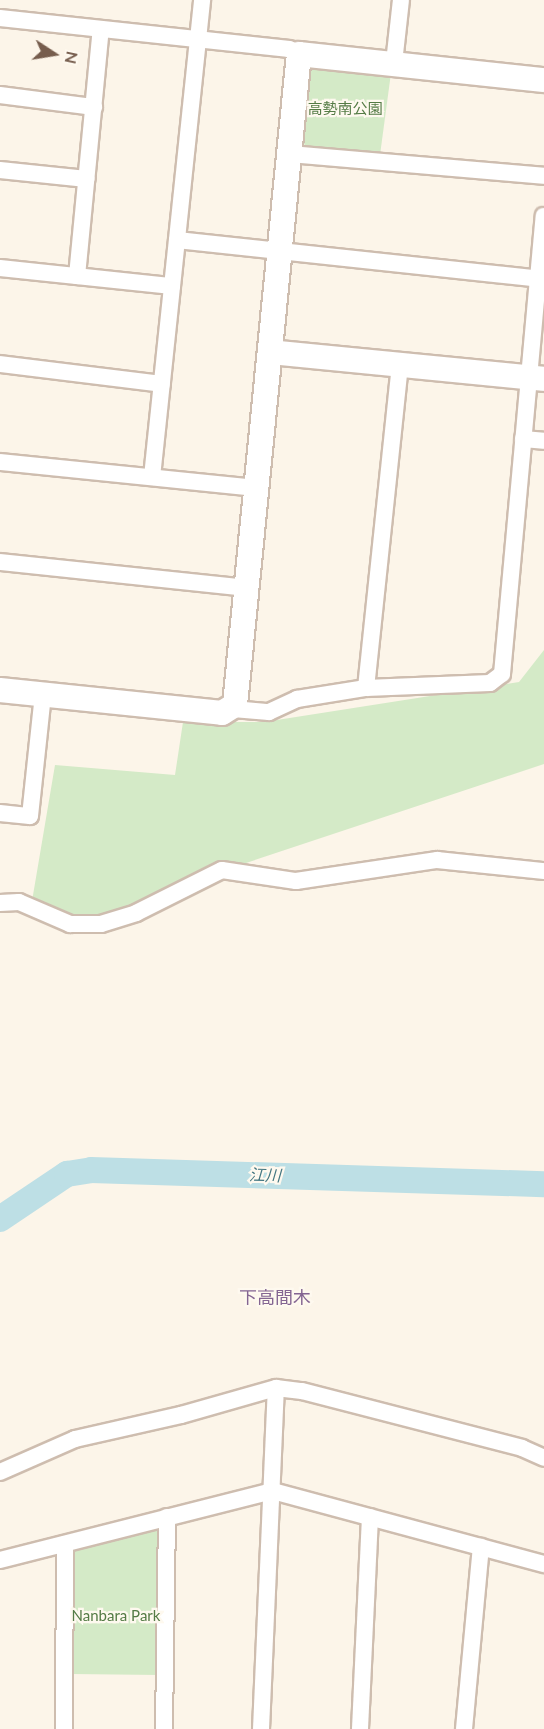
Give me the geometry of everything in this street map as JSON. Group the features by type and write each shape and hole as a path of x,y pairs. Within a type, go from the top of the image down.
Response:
{"street":[{"path":"152,477 202,0"},
{"path":"394,63 400,0"},
{"path":"0,18 289,49 299,54 544,80"},
{"path":"77,276 101,29"},
{"path":"233,709 299,54"},
{"path":"0,94 94,107"},
{"path":"289,154 544,176"},
{"path":"0,170 87,179"},
{"path":"0,690 222,713 233,709 269,712 297,699 366,688 490,683 502,675 524,439 537,378 544,216"},
{"path":"177,240 541,278"},
{"path":"0,268 172,286"},
{"path":"270,352 537,378"},
{"path":"0,364 162,384"},
{"path":"366,688 400,364"},
{"path":"524,439 544,441"},
{"path":"0,462 256,488"},
{"path":"0,562 247,588"},
{"path":"0,813 30,816 43,695"},
{"path":"0,903 19,902 70,924 101,924 136,913 222,870 296,881 437,860 544,871"},
{"path":"0,1472 93,1433 181,1415 276,1388 302,1391 522,1448 544,1458"},
{"path":"261,1729 276,1388"},
{"path":"0,1560 273,1491 544,1564"},
{"path":"360,1729 370,1517"},
{"path":"164,1729 167,1518"},
{"path":"64,1544 64,1729"},
{"path":"464,1729 481,1547"}],"green space":[{"name":"高勢南公園","path":"314,64 391,73 380,155 307,147 298,138 304,70"},
{"path":"544,650 544,764 243,864 101,924 31,907 55,765 175,775 183,722 264,722 519,682"},
{"name":"Nanbara Park","path":"152,1526 162,1534 159,1675 71,1674 71,1558 78,1546"}],"waterway":[{"name":"江川","path":"0,1219 67,1174 91,1170 544,1184"}],"district":[{"name":"下高間木","path":"275,1297"}]}
